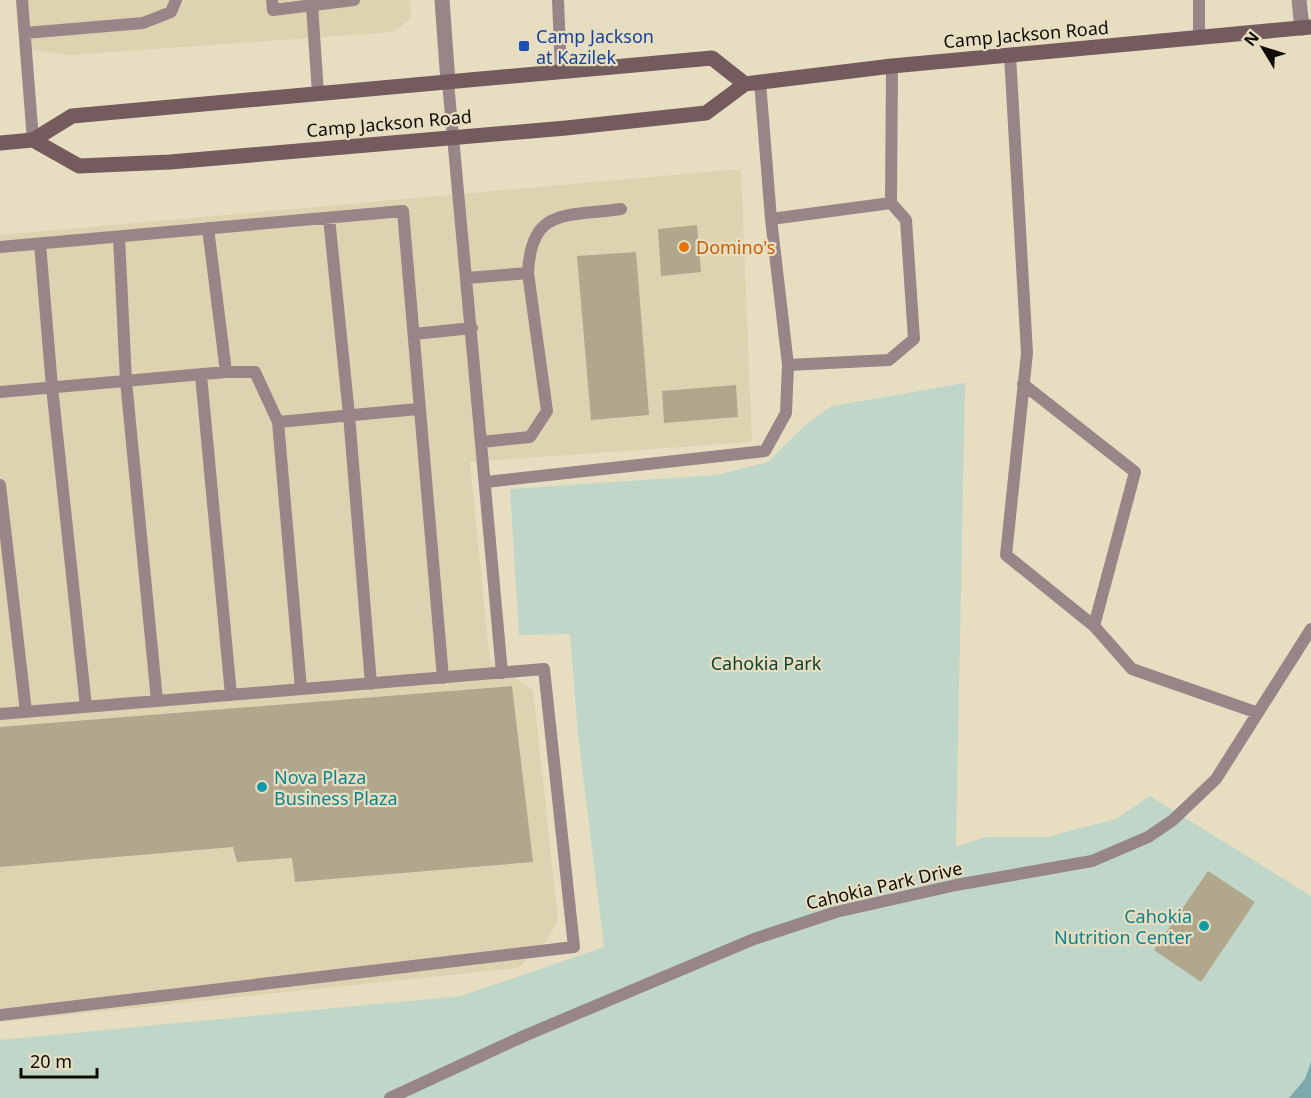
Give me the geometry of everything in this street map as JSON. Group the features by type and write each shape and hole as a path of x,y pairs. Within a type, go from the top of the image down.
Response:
{"main road":[{"name":"Camp Jackson Road","path":"33,140 80,166 170,162 706,113 753,83 892,66 1306,28"},
{"name":"Camp Jackson Road","path":"0,143 33,140 72,116 712,58 753,83"}],"street":[{"path":"442,0 447,82"},
{"path":"1299,0 1306,28"}],"lane":[{"path":"22,0 33,140"},
{"path":"25,33 143,23 171,12 176,0"},
{"path":"272,0 273,9 354,0"},
{"path":"558,0 561,72"},
{"path":"1198,38 1199,0"},
{"path":"312,6 318,93"},
{"path":"1010,55 1027,353 1005,555 1094,626 1132,669 1258,713"},
{"path":"788,365 889,360 914,339 906,220 891,203 892,66"},
{"path":"447,82 472,328 502,673"},
{"path":"486,482 765,451 786,412 788,365 753,83"},
{"path":"771,219 891,203"},
{"path":"482,442 530,437 547,411 528,273 532,241 542,225 555,219 621,209"},
{"path":"0,247 403,211 418,409 443,678"},
{"path":"329,219 349,416 371,684"},
{"path":"208,228 226,372"},
{"path":"119,237 126,381 157,701"},
{"path":"40,244 52,387 86,707"},
{"path":"467,278 528,273"},
{"path":"414,334 472,328"},
{"path":"0,392 226,372 255,372 278,422 301,689"},
{"path":"201,375 231,695"},
{"path":"1023,384 1135,472 1094,626"},
{"path":"278,422 418,409"},
{"path":"0,485 26,712"},
{"name":"Cahokia Park Drive","path":"390,1098 524,1036 754,939 836,912 956,885 1092,861 1148,837 1173,820 1215,778 1311,629"},
{"path":"0,714 544,669 574,947 0,1015"}],"shaded area":[{"path":"23,0 410,0 411,18 394,32 69,55 26,49"},
{"path":"741,169 752,442 470,462 490,661 533,690 558,920 547,941 518,968 0,1022 0,235"}],"green space":[{"name":"Cahokia Park","path":"965,383 956,847 986,837 1046,837 1116,819 1150,796 1311,896 1311,1098 0,1098 0,1040 461,996 604,947 578,734 570,634 519,635 510,489 717,475 768,462 804,426 832,406"}],"water":[{"path":"1311,1062 1311,1098 1289,1098 1305,1079"}],"building":[{"path":"697,225 701,272 661,276 658,229"},
{"path":"636,252 649,415 591,420 577,256"},
{"path":"736,385 738,417 664,423 662,391"},
{"name":"Nova Plaza Business Plaza","path":"512,686 533,862 295,882 292,858 237,862 233,847 0,867 0,727"},
{"name":"Cahokia Nutrition Center","path":"1208,871 1255,902 1201,982 1154,950"}],"place":[{"name":"Camp Jackson at Kazilek","path":"524,46"},
{"name":"Domino's","path":"684,247"},
{"name":"Nova Plaza Business Plaza","path":"262,787"},
{"name":"Cahokia Nutrition Center","path":"1204,926"}]}
